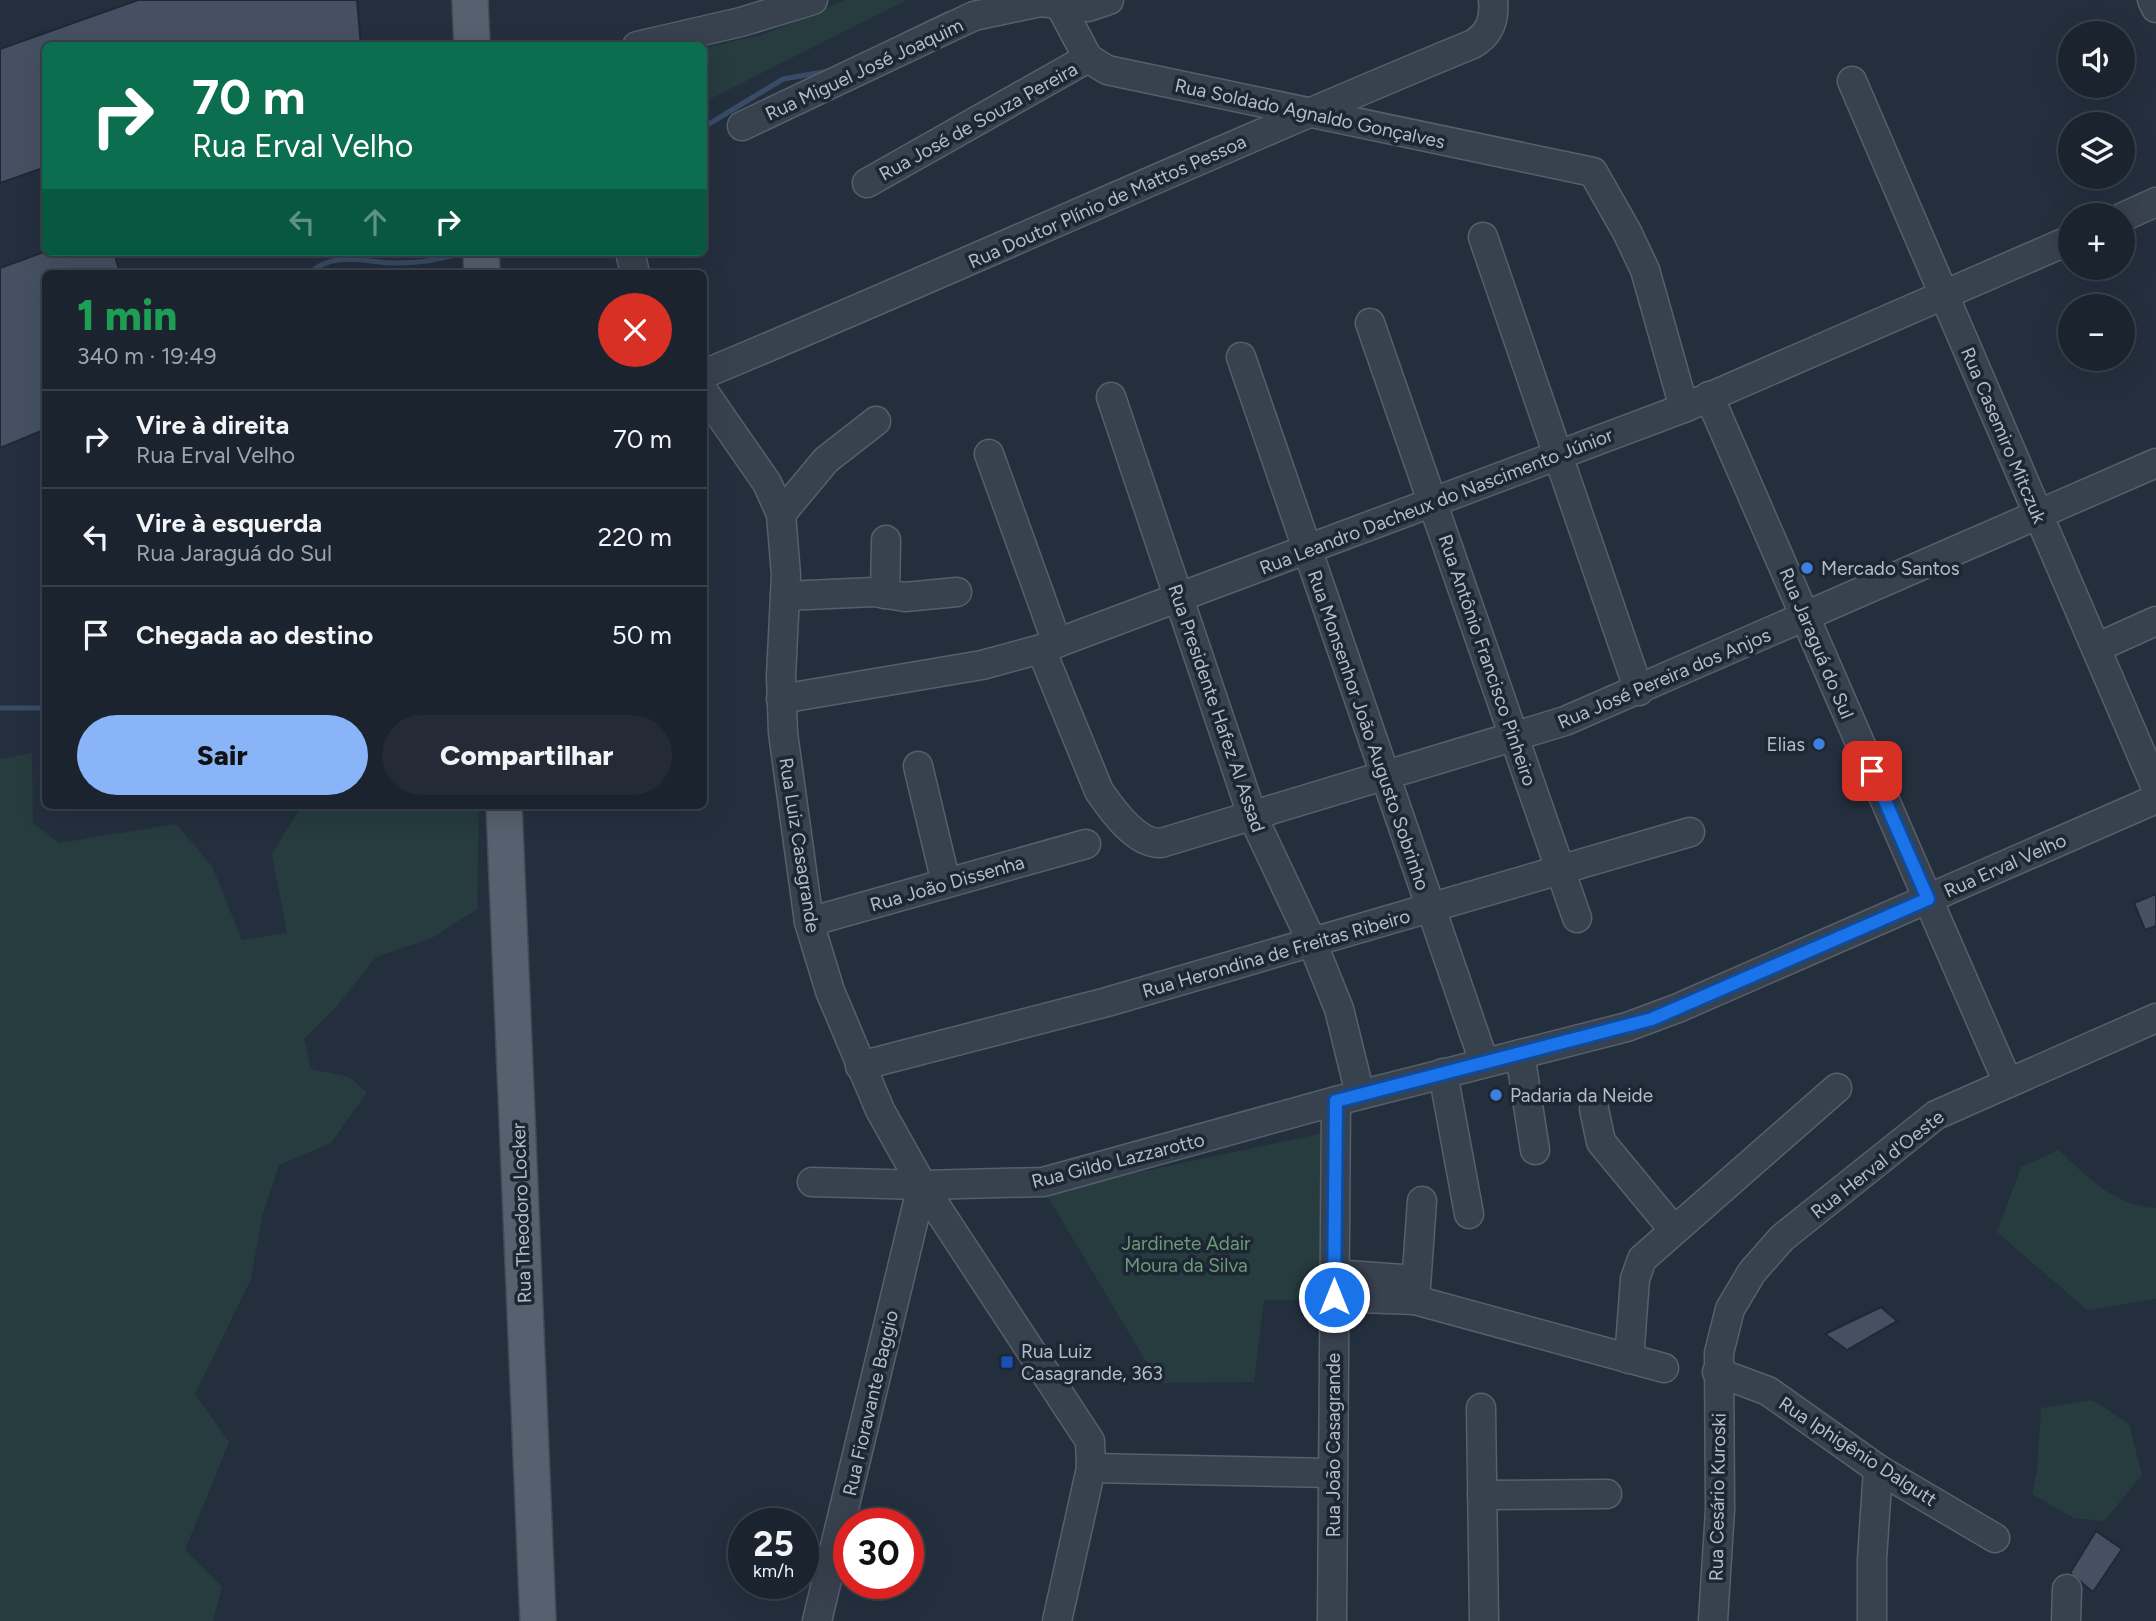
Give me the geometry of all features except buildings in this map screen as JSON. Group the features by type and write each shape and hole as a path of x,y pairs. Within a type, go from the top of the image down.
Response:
{"main road":[{"path":"470,0 472,42"},
{"name":"Rua Theodoro Locker","path":"504,809 538,1621"}],"street":[{"path":"654,42 776,13 813,0"},
{"name":"Rua Miguel José Joaquim","path":"743,126 974,16 1016,6 1057,1 1088,7 1109,0"},
{"path":"2152,0 2156,8"},
{"path":"1057,1 1088,58"},
{"name":"Rua Doutor Plínio de Mattos Pessoa","path":"707,373 918,285 1303,113 1474,44 1489,30 1493,5"},
{"name":"Rua Soldado Agnaldo Gonçalves","path":"1088,58 1118,73 1587,170 1599,177"},
{"name":"Rua José de Souza Pereira","path":"867,183 1088,58"},
{"name":"Rua Casemiro Mitczuk","path":"1852,81 2156,788"},
{"name":"Rua Jaraguá do Sul","path":"1599,177 1645,270 1697,402 1805,618 2008,1083"},
{"path":"2135,212 2156,202"},
{"path":"1483,237 1639,691"},
{"name":"Rua Leandro Dacheux do Nascimento Júnior","path":"781,699 982,665 1049,646 1697,402 2058,245"},
{"name":"Rua Antônio Francisco Pinheiro","path":"1370,323 1577,918"},
{"name":"Rua Monsenhor João Augusto Sobrinho","path":"1241,357 1484,1062"},
{"name":"Rua Luiz Casagrande","path":"707,396 767,483 781,514 785,596 781,699 787,769 809,922 830,991 860,1066 922,1185 1090,1441 1091,1468 1057,1621"},
{"name":"Rua Presidente Hafez Al Assad","path":"1111,397 1252,815 1312,942 1339,1009 1348,1098"},
{"path":"781,514 826,460 876,421"},
{"path":"989,454 1049,646"},
{"name":"Rua José Pereira dos Anjos","path":"1049,646 1099,791 1140,836 1154,843 1565,721 1639,691 2156,463"},
{"path":"885,594 886,540"},
{"path":"785,596 885,594 905,597 957,593"},
{"path":"2095,648 2156,621"},
{"path":"918,766 946,883"},
{"name":"Rua Erval Velho","path":"1348,1098 1652,1019 2156,799"},
{"name":"Rua Herondina de Freitas Ribeiro","path":"860,1066 1107,1002 1690,832"},
{"name":"Rua João Dissenha","path":"809,922 1086,844"},
{"name":"Rua Herval d'Oeste","path":"1717,1372 1722,1332 1730,1309 1752,1272 1782,1238 1930,1119 2156,1018"},
{"path":"1520,1054 1535,1150"},
{"path":"1443,1073 1469,1214"},
{"path":"1629,1359 1637,1268 1647,1251 1837,1088"},
{"name":"Rua Gildo Lazzarotto","path":"812,1182 922,1185 1015,1184 1050,1180 1348,1098"},
{"name":"Rua João Casagrande","path":"1332,1621 1334,1285 1348,1098"},
{"path":"1594,1109 1601,1142 1673,1229"},
{"name":"Rua Fioravante Baggio","path":"817,1621 922,1185"},
{"path":"1416,1290 1422,1200"},
{"path":"1334,1285 1416,1290 1664,1368"},
{"name":"Rua Iphigênio Dalgutt","path":"1717,1372 1741,1378 1768,1391 1878,1468 1995,1538"},
{"name":"Rua Cesário Kuroski","path":"1713,1621 1720,1510 1717,1372"},
{"path":"1481,1408 1484,1621"},
{"path":"1091,1468 1333,1473"},
{"path":"1872,1621 1872,1549 1878,1468"},
{"path":"1482,1495 1607,1494"},
{"path":"2066,1621 2067,1589"}],"green space":[{"path":"845,0 907,0 707,100 707,47 762,35"},
{"path":"32,753 33,823 59,843 176,824 212,866 242,940 287,933 272,854 300,809 479,809 477,909 432,938 376,957 337,1006 304,1039 311,1069 349,1077 367,1092 331,1143 279,1165 262,1217 251,1279 195,1394 229,1442 185,1550 222,1587 213,1621 0,1621 0,759"},
{"name":"Jardinete Adair Moura da Silva","path":"1329,1132 1323,1301 1264,1300 1254,1382 1159,1383 1045,1192"},
{"path":"2059,1150 2091,1180 2115,1196 2127,1202 2156,1208 2156,1299 2087,1310 1997,1232 2021,1167"},
{"path":"2092,1400 2129,1424 2142,1475 2104,1521 2074,1518 2032,1494 2037,1471 2041,1408"}],"waterway":[{"path":"903,35 948,13"},
{"path":"707,125 783,79 829,71"},
{"path":"314,270 330,261 353,259 407,263 452,256"},
{"path":"0,708 42,708"}],"place":[{"name":"Mercado Santos","path":"1807,568"},
{"name":"Elias","path":"1819,744"},
{"name":"Padaria da Neide","path":"1496,1095"},
{"name":"Rua Luiz Casagrande, 363","path":"1007,1362"}],"route":[{"path":"1334,1297 1336,1101 1652,1019 1928,899 1872,771"}]}
